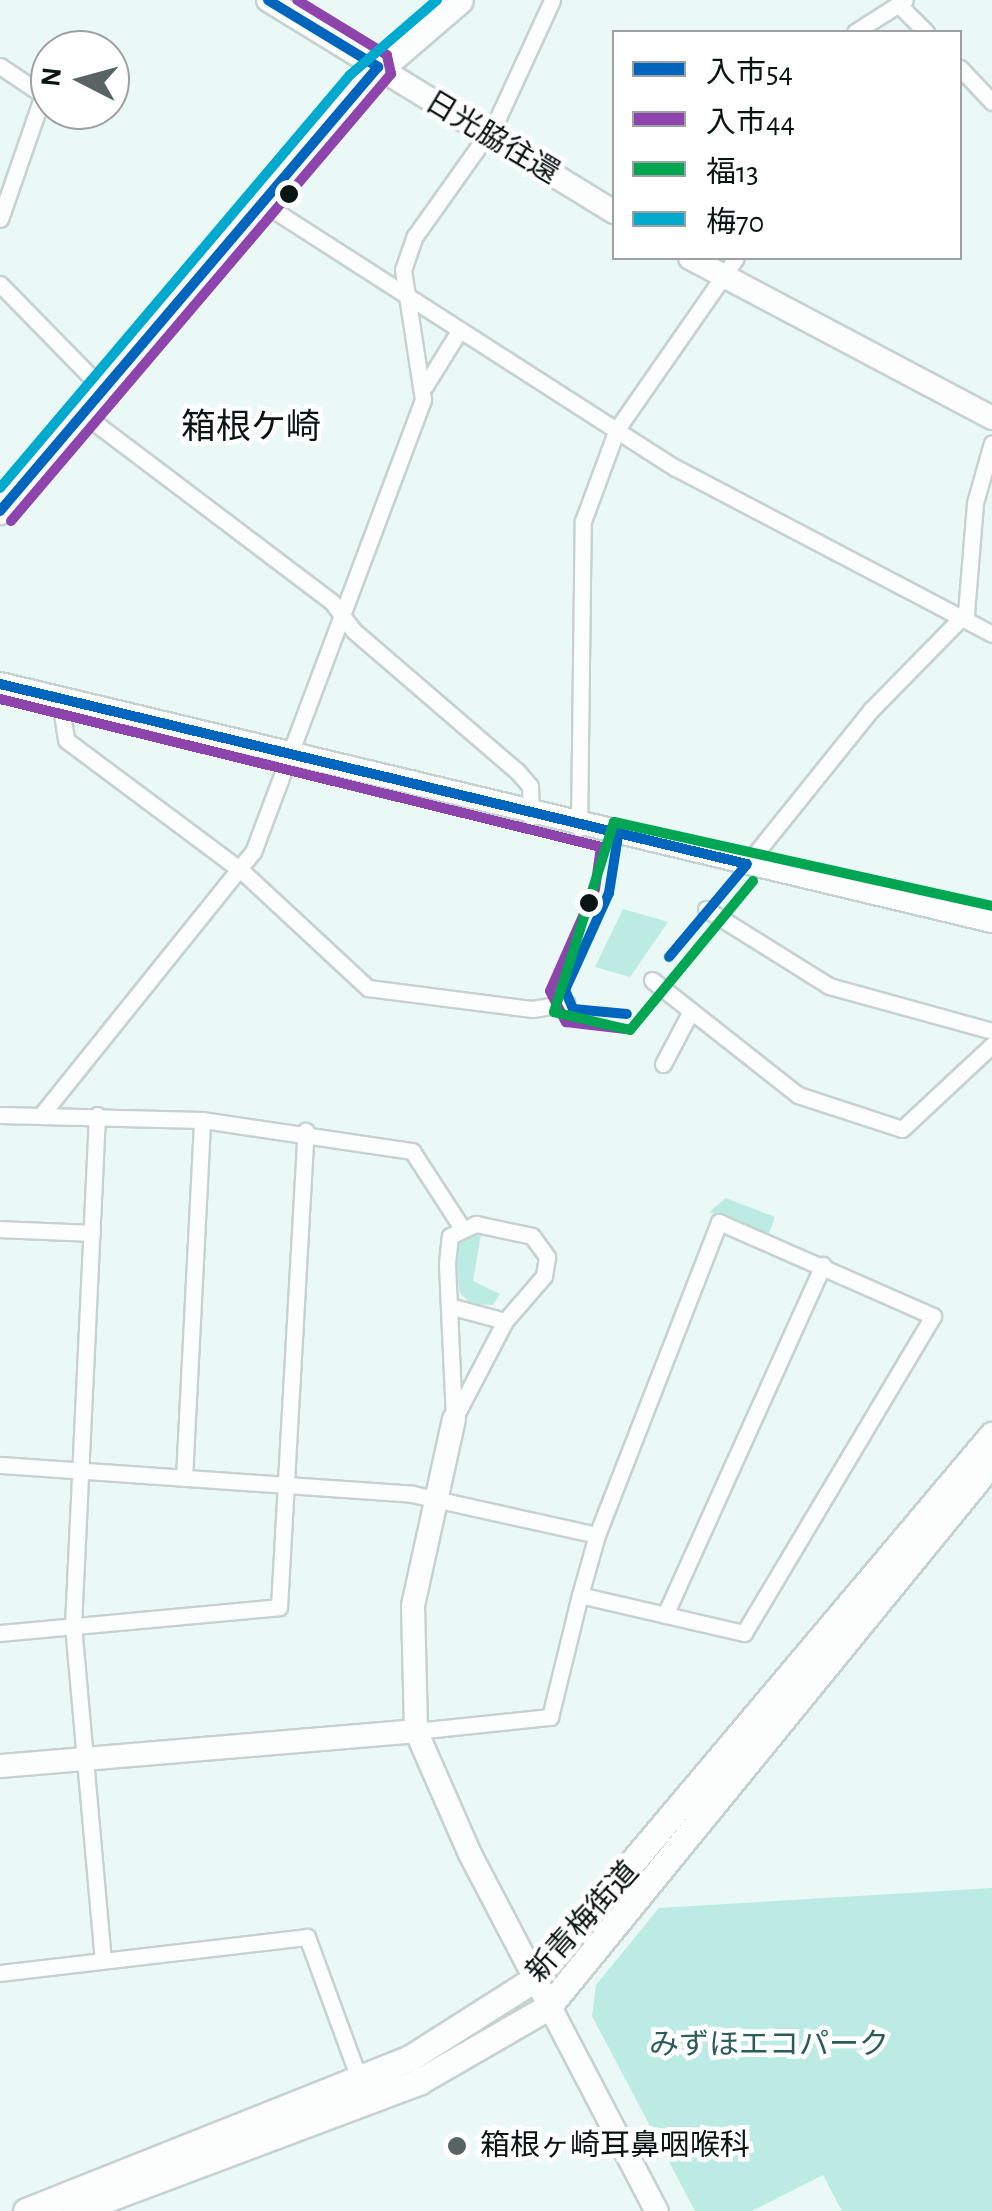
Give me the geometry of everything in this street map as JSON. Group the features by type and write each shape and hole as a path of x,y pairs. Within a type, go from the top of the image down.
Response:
{"main road":[{"path":"0,511 378,67 460,0"},
{"name":"新青梅街道","path":"26,2211 359,2078 460,2032 533,1980 992,1434"},
{"name":"新青梅街道","path":"75,2211 420,2081 548,2007 992,1462"}],"street":[{"name":"日光脇往還","path":"268,0 612,211"},
{"path":"424,386 402,289 416,236 486,134 552,0"},
{"path":"859,30 901,2 924,30"},
{"path":"0,66 43,94 0,219"},
{"path":"962,70 992,102"},
{"path":"261,202 676,468 966,613 992,634"},
{"path":"693,260 992,418"},
{"path":"579,828 579,552 618,429 735,260"},
{"path":"0,284 103,389"},
{"path":"42,1114 242,871 346,621 424,386 459,331"},
{"path":"82,413 346,621 517,770 530,786 532,817"},
{"path":"748,864 872,710 966,613 975,503 992,443"},
{"path":"0,684 532,817 992,921"},
{"path":"60,701 66,740 242,871 368,988 533,1009 566,1002"},
{"path":"706,909 830,986 992,1032"},
{"path":"652,980 798,1095 902,1129 992,1045"},
{"path":"663,1064 691,1011"},
{"path":"0,1115 202,1120 306,1131 421,1154 460,1224 542,1244 544,1276 505,1321 454,1419 410,1632 416,1731 533,1980 657,2211"},
{"path":"97,1115 73,1626 103,1960"},
{"path":"184,1478 202,1120"},
{"path":"0,1633 279,1607 306,1131"},
{"path":"0,1766 550,1717 580,1595 597,1535 719,1222 933,1316 744,1633 580,1595"},
{"path":"454,1419 450,1236 460,1224"},
{"path":"0,1229 92,1234"},
{"path":"665,1615 824,1265"},
{"path":"450,1306 505,1321"},
{"path":"0,1465 288,1484 435,1499 597,1535"},
{"path":"0,1973 308,1937 359,2078"}],"green space":[{"path":"623,909 668,922 630,977 595,967"},
{"path":"726,1198 775,1217 769,1233 709,1212"},
{"path":"471,1234 481,1234 473,1281 500,1294 493,1305 471,1304 459,1292 455,1244"},
{"name":"みずほエコパーク","path":"992,1888 992,2211 842,2211 823,2175 752,2211 695,2211 592,2016 596,1985 659,1908"}],"transit line":[{"name":"入市54","path":"268,0 378,67"},
{"name":"入市44","path":"11,521 391,74 387,55 297,0"},
{"name":"梅70","path":"0,488 350,75 437,0"},
{"name":"入市54","path":"0,511 378,67"},
{"name":"入市54","path":"0,684 747,864"},
{"name":"入市44","path":"0,699 601,847 595,889 550,991 566,1022 626,1029"},
{"name":"福13","path":"753,881 630,1030 554,1012 614,822 992,906"},
{"name":"入市54","path":"618,836 609,893 565,990 573,1009 627,1014"},
{"name":"入市54","path":"669,957 747,864"}],"place":[{"name":"箱根ヶ崎耳鼻咽喉科","path":"457,2146"}],"district":[{"name":"箱根ケ崎","path":"251,428"}]}
